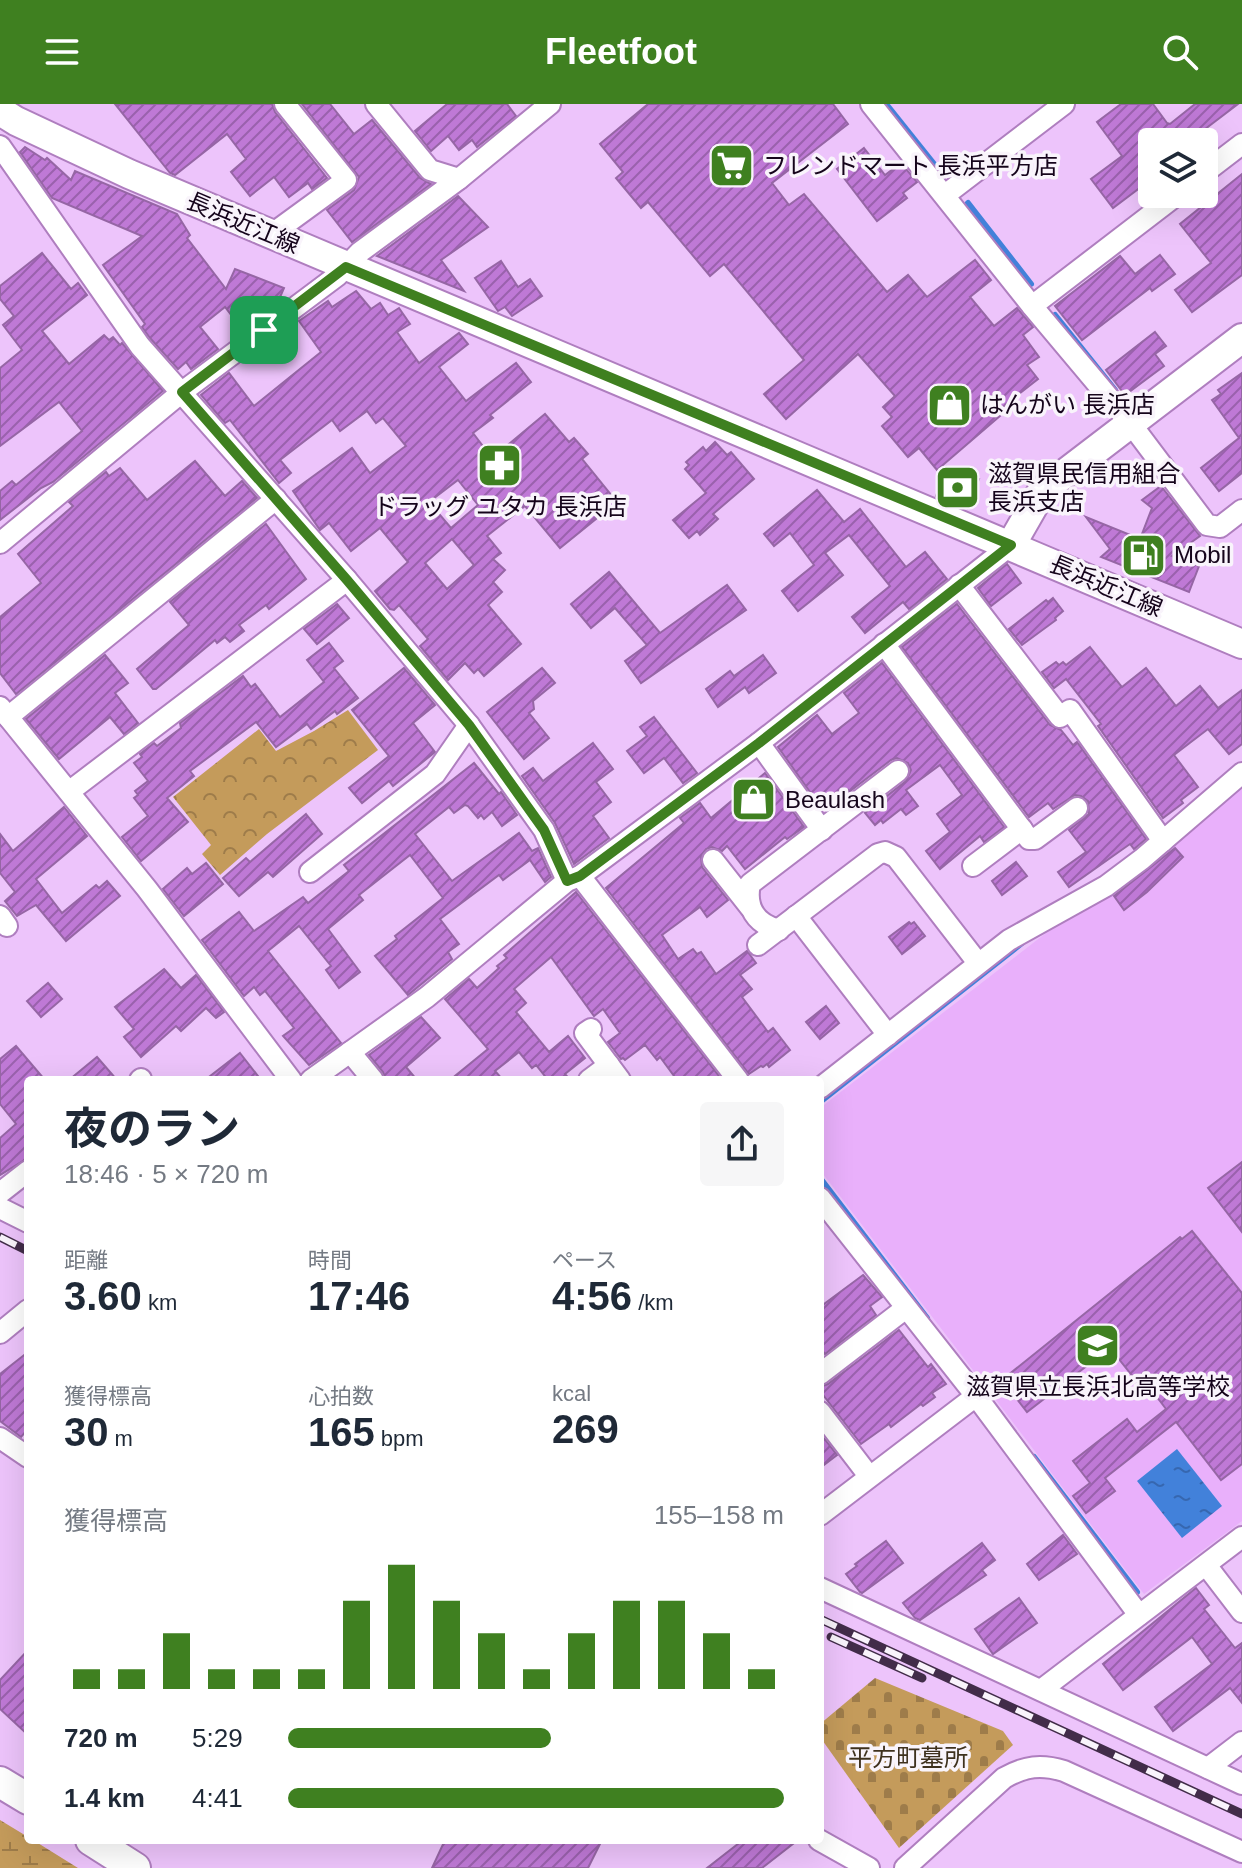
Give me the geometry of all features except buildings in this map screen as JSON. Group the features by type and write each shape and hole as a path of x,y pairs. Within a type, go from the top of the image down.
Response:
{"main road":[{"name":"長浜近江線","path":"0,111 129,174 1242,644"},
{"path":"1011,545 1042,491 1242,338"},
{"path":"0,1782 24,1797"},
{"path":"97,1844 135,1868"}],"street":[{"path":"272,234 346,180 285,104"},
{"path":"376,104 430,170 459,179"},
{"path":"0,543 182,392 346,267 360,252 459,179 550,104"},
{"path":"871,104 1032,306 1131,424 1207,525 1220,527 1242,510"},
{"path":"945,195 1059,105"},
{"path":"1218,162 1242,144"},
{"path":"0,146 140,346 347,580 469,725 544,830 574,879 735,1076"},
{"path":"1032,306 1160,208"},
{"path":"276,499 4,712 147,889 288,1076"},
{"path":"317,1076 427,997 574,879 759,743 1011,545"},
{"path":"70,791 347,580"},
{"path":"959,585 1060,717 1070,710 1163,841"},
{"path":"884,644 1029,839 1035,839 1077,808"},
{"path":"310,872 435,774 469,725"},
{"path":"759,743 822,830"},
{"path":"750,907 750,884 898,771"},
{"path":"824,1085 1025,929 1106,886 1242,773"},
{"path":"973,866 1022,829"},
{"path":"758,945 878,854 889,852 978,963"},
{"path":"713,860 759,920 779,930"},
{"path":"796,916 888,1035"},
{"path":"591,1029 585,1033 614,1072"},
{"path":"350,1052 370,1076"},
{"path":"0,1193 24,1174"},
{"path":"824,1203 976,1396 1139,1615"},
{"path":"0,1208 24,1220"},
{"path":"824,1371 906,1308"},
{"path":"0,1333 24,1313"},
{"path":"824,1512 976,1396"},
{"path":"824,1417 869,1476"},
{"path":"0,1438 24,1454"},
{"path":"1041,1690 1242,1537"},
{"path":"1206,1565 1242,1612"},
{"path":"824,1590 1242,1784"},
{"path":"1208,1768 1242,1742"},
{"path":"905,1868 1004,1778 1033,1766 1049,1766 1064,1771 1242,1852"},
{"path":"824,1843 869,1868"}],"shaded area":[{"name":"滋賀県立長浜北高等学校","path":"1242,785 1242,1521 1144,1594 824,1175 824,1105 1046,933 1120,891"}],"green space":[{"path":"348,710 378,750 267,834 220,875 202,854 211,845 173,797 259,729 276,751"},
{"name":"平方町墓所","path":"875,1678 1003,1731 1013,1745 899,1848 824,1743 824,1721"},
{"path":"0,1820 24,1835 24,1844 39,1844 78,1868 0,1868"}],"water":[{"path":"1177,1449 1222,1506 1182,1538 1137,1481"}],"waterway":[{"path":"886,104 942,174"},
{"path":"954,175 967,166"},
{"path":"968,203 1031,284"},
{"path":"1055,315 1115,390"},
{"path":"824,1099 1022,943"},
{"path":"824,1183 927,1318"},
{"path":"1034,1457 1137,1592"}],"railway":[{"path":"0,1237 24,1249"},
{"path":"824,1621 1242,1814"},
{"path":"831,1637 922,1678"}],"place":[{"name":"フレンドマート 長浜平方店","path":"732,166"},
{"name":"はんがい 長浜店","path":"949,405"},
{"name":"ドラッグ ユタカ 長浜店","path":"500,465"},
{"name":"滋賀県民信用組合 長浜支店","path":"957,488"},
{"name":"Mobil","path":"1143,555"},
{"name":"Beaulash","path":"754,800"},
{"name":"滋賀県立長浜北高等学校","path":"1098,1345"}],"route":[{"path":"346,267 1011,545 759,743 580,876 567,881 544,830 469,725 182,392 264,330 346,267"}]}
